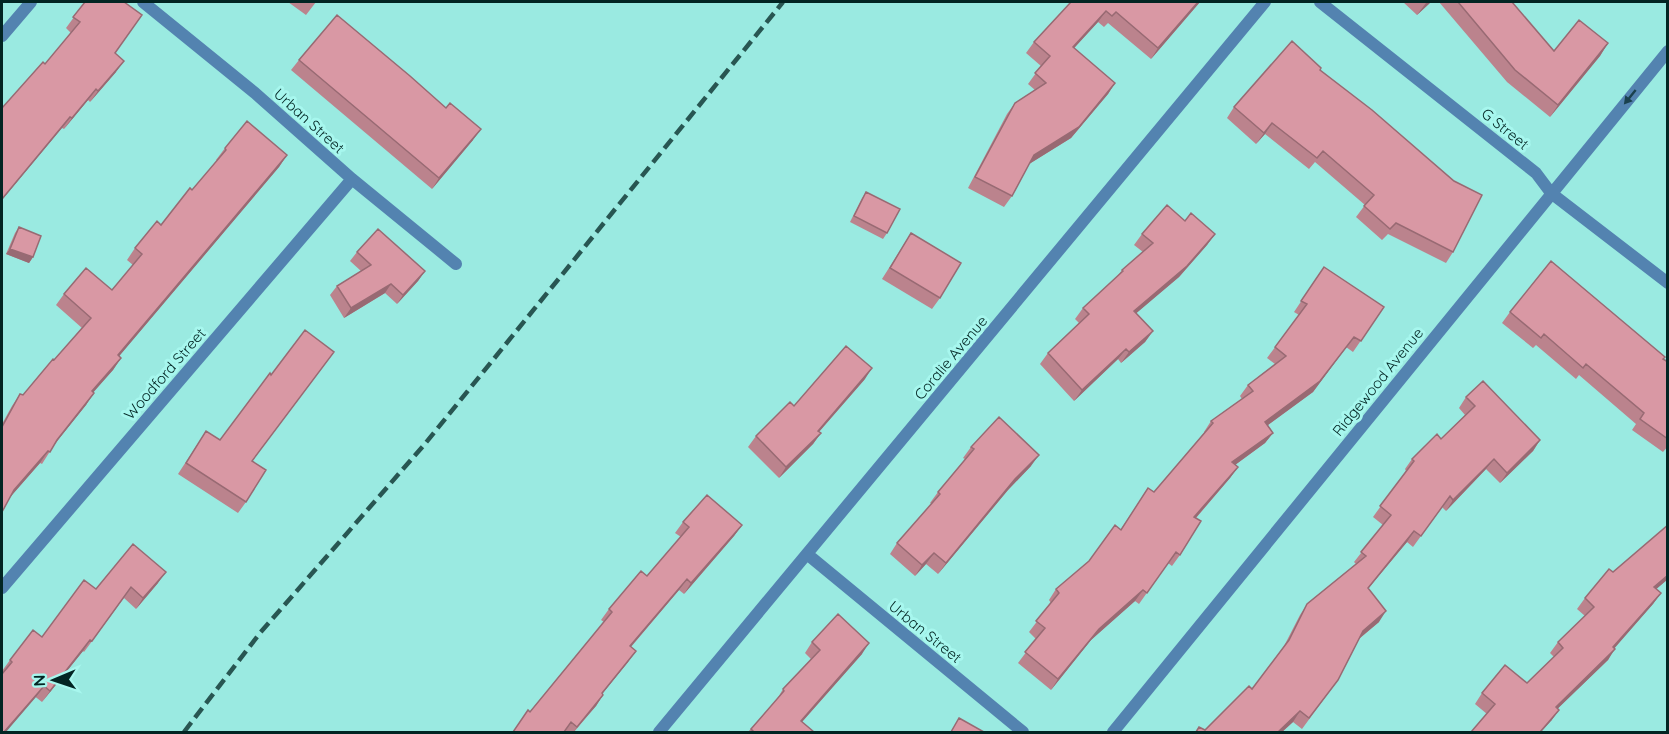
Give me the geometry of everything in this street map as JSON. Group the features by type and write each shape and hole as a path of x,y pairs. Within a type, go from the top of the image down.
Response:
{"street":[{"path":"2,36 31,2"},
{"name":"Urban Street","path":"142,2 255,93 352,179 456,264"},
{"name":"Coralie Avenue","path":"659,732 1265,2"},
{"name":"G Street","path":"1320,2 1536,173 1551,193 1668,283"},
{"name":"Ridgewood Avenue","path":"1113,732 1668,51"},
{"name":"Woodford Street","path":"2,588 352,179"},
{"name":"Urban Street","path":"807,554 1023,732"}],"building":[{"path":"85,2 124,2 142,15 115,53 124,61 98,91 96,89 72,118 70,117 2,199 2,108 43,62 45,64 80,22 73,17"},
{"path":"1071,2 1198,2 1158,48 1116,12 1112,16 1106,11 1073,47 1115,83 1079,127 1034,155 1012,196 975,177 1015,103 1046,83 1035,73 1050,56 1034,42"},
{"path":"1458,2 1512,2 1554,51 1579,20 1608,43 1558,105 1515,70"},
{"path":"337,15 446,108 450,103 481,129 439,178 299,60"},
{"path":"1292,41 1321,68 1320,70 1372,110 1454,181 1482,195 1453,252 1396,223 1390,229 1364,206 1374,195 1323,151 1317,158 1272,123 1264,133 1234,107"},
{"path":"247,121 287,155 118,355 121,358 92,391 94,393 50,452 48,451 14,490 2,512 2,427 20,394 23,395 91,318 64,294 86,268 112,290 142,254 135,248 157,221 161,225 190,188 192,190"},
{"path":"866,192 900,209 887,233 854,216"},
{"path":"1167,205 1185,221 1191,213 1215,234 1187,266 1134,311 1153,331 1129,352 1126,349 1082,390 1048,353 1089,314 1083,308 1153,243 1142,234"},
{"path":"19,227 41,236 33,257 10,249"},
{"path":"378,229 425,271 403,295 391,284 351,308 337,286 371,265 357,252"},
{"path":"911,233 961,263 940,298 890,268"},
{"path":"1551,261 1665,357 1663,359 1668,362 1668,439 1640,419 1644,413 1586,364 1583,368 1544,334 1541,338 1510,312"},
{"path":"1324,267 1384,307 1361,341 1354,337 1320,381 1265,422 1273,433 1232,462 1238,467 1194,517 1201,521 1180,555 1176,552 1147,593 1143,590 1099,629 1058,679 1025,652 1045,628 1036,621 1059,593 1056,589 1089,561 1115,525 1121,530 1148,488 1154,492 1213,423 1211,421 1253,391 1248,385 1286,356 1275,347 1307,304 1301,301"},
{"path":"305,330 334,352 252,461 266,470 246,502 186,463 206,431 220,440"},
{"path":"846,346 872,368 818,431 821,433 786,467 756,436 790,402 794,406"},
{"path":"1483,381 1540,440 1507,473 1494,459 1453,500 1450,496 1421,536 1414,531 1368,588 1386,611 1363,631 1338,680 1309,718 1300,711 1278,732 1196,732 1199,727 1205,730 1249,686 1252,689 1289,640 1307,604 1366,556 1361,552 1391,515 1380,506 1414,461 1412,459 1437,434 1441,439 1475,406 1466,397"},
{"path":"999,417 1039,455 1015,479 946,563 934,553 922,565 897,543 940,494 938,492 974,449 971,447"},
{"path":"707,495 742,525 691,583 687,579 630,646 636,651 577,727 571,722 564,732 513,732 528,710 530,712 612,612 609,609 641,571 647,576 689,527 683,522"},
{"path":"1668,525 1668,575 1654,587 1661,593 1613,647 1615,649 1556,707 1559,710 1540,732 1471,732 1495,704 1482,693 1505,665 1527,683 1563,648 1558,642 1594,607 1585,598 1609,569 1613,572"},
{"path":"133,544 166,572 143,598 131,587 92,641 90,640 50,691 44,686 2,732 2,674 12,662 10,660 33,630 42,637 84,580 96,589"},
{"path":"838,614 869,643 801,721 814,732 754,732 751,729 784,691 783,689 820,650 812,642"},
{"path":"959,718 984,732 951,732"}],"railway":[{"path":"184,732 260,633 424,445 783,2"}]}
